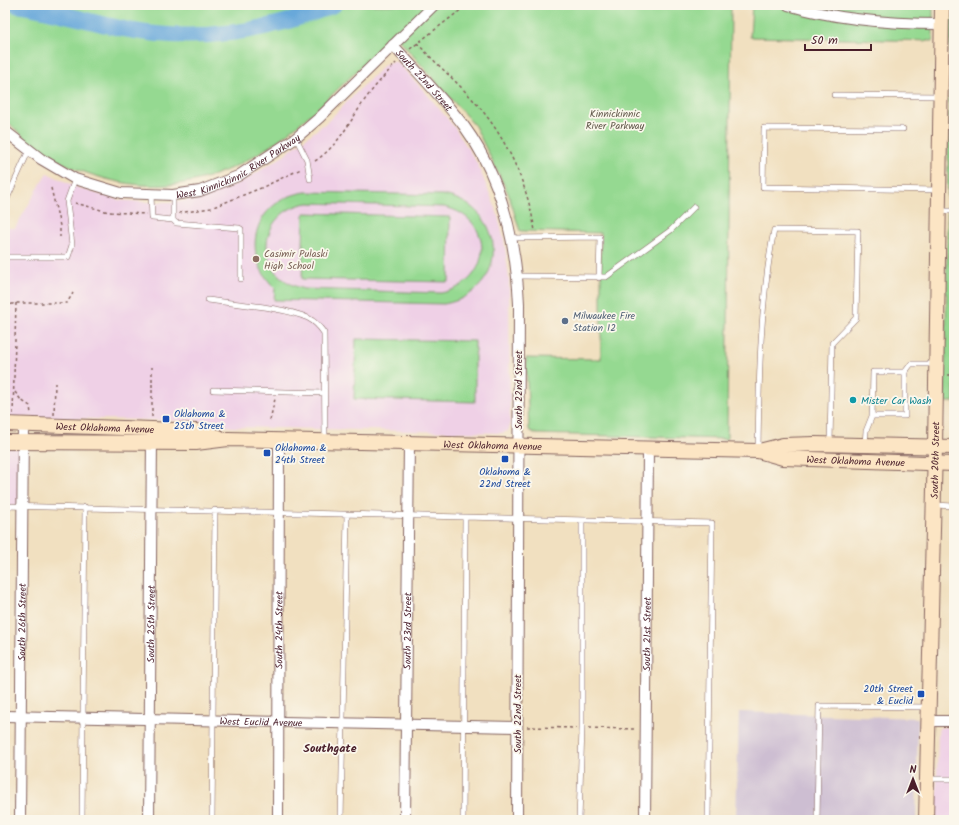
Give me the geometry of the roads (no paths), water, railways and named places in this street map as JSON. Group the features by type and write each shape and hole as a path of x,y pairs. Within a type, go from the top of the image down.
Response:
{"main road":[{"name":"South 20th Street","path":"926,820 935,464 942,5"},
{"name":"West Oklahoma Avenue","path":"9,419 196,431 228,438 279,440 758,451 782,445 830,444 954,447"},
{"name":"West Oklahoma Avenue","path":"5,442 22,442 152,429"},
{"path":"849,445 849,461"},
{"name":"West Oklahoma Avenue","path":"758,451 782,458 954,464"}],"street":[{"name":"West Kinnickinnic River Parkway","path":"5,131 41,160 75,179 121,193 173,195 200,191 238,176 296,138 319,118 434,5"},
{"path":"788,5 829,16 941,24"},
{"name":"South 22nd Street","path":"393,45 440,96 472,138 486,161 504,206 513,238 518,276 517,820"},
{"name":"South 26th Street","path":"20,820 22,442 27,419"},
{"name":"South 25th Street","path":"148,820 152,429"},
{"name":"South 24th Street","path":"278,820 279,440"},
{"name":"South 23rd Street","path":"405,820 409,443"},
{"name":"South 21st Street","path":"645,820 648,449"},
{"name":"West Euclid Avenue","path":"5,716 517,727"},
{"path":"928,721 954,721"}],"lane":[{"path":"834,95 940,96"},
{"path":"904,129 764,128 763,187 939,190"},
{"path":"296,138 307,160 310,179"},
{"path":"5,203 29,150"},
{"path":"5,257 68,257 72,245 67,201 75,179"},
{"path":"151,195 152,218 173,220 176,223 239,228 241,230 241,279"},
{"path":"173,195 173,220"},
{"path":"518,276 606,278 671,230 694,207"},
{"path":"938,211 954,211"},
{"path":"758,451 760,340 766,273 774,230 858,231 856,318 832,343 830,444"},
{"path":"513,238 600,237 599,278"},
{"path":"208,300 286,312 309,318 324,333 325,441"},
{"path":"872,416 905,416 905,372 911,364 936,364"},
{"path":"865,445 866,431 872,416 873,372 905,372"},
{"path":"213,390 324,393"},
{"path":"934,505 954,506 954,499"},
{"path":"5,506 152,508 347,515 712,523 708,820"},
{"path":"82,820 85,507"},
{"path":"212,820 215,510"},
{"path":"341,820 347,515"},
{"path":"462,820 465,518"},
{"path":"579,820 582,728 582,521"},
{"path":"817,820 819,706 928,707"},
{"path":"927,779 954,779"}],"waterway":[{"path":"16,5 45,10 129,30 155,34 181,35 207,35 259,28 285,22 334,5"}],"place":[{"name":"Casimir Pulaski High School","path":"256,259"},
{"name":"Milwaukee Fire Station 12","path":"565,321"},
{"name":"Mister Car Wash","path":"853,400"},
{"name":"Oklahoma & 25th Street","path":"166,419"},
{"name":"Oklahoma & 24th Street","path":"267,453"},
{"name":"Oklahoma & 22nd Street","path":"505,459"},
{"name":"20th Street & Euclid","path":"921,694"}],"district":[{"name":"Southgate","path":"330,748"}],"park label":[{"name":"Kinnickinnic River Parkway","path":"615,118"}]}
